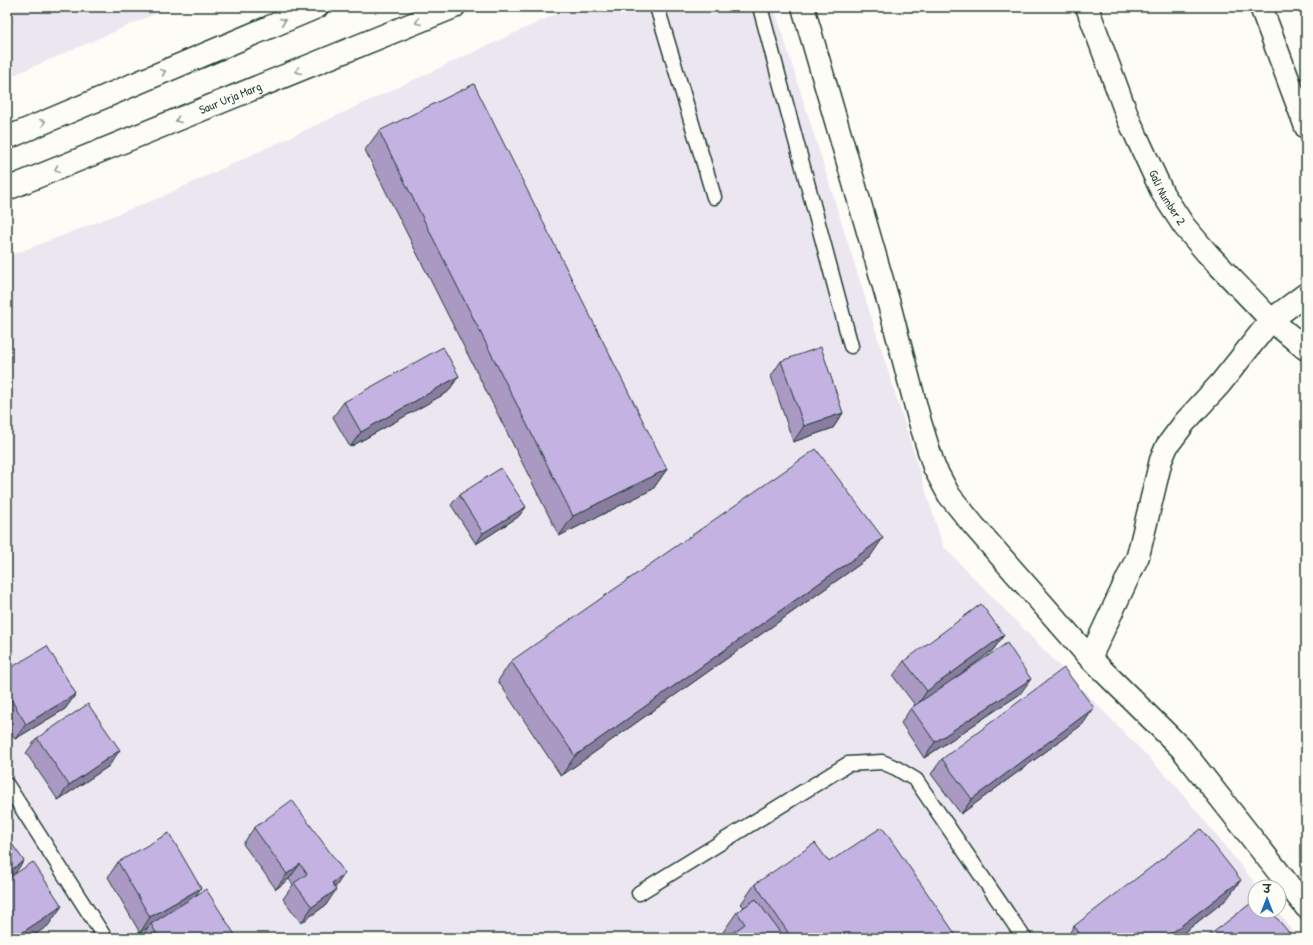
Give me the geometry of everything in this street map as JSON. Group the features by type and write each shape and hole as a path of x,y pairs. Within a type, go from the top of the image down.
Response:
{"street":[{"path":"7,138 317,7"},
{"name":"Saur Urja Marg","path":"7,189 454,7"},
{"path":"803,7 889,304 920,422 934,467 949,495 974,526 1090,658 1181,748 1306,907"},
{"name":"Gali Number 2","path":"1087,7 1128,118 1163,194 1184,226 1203,248 1271,320 1306,349"},
{"path":"1261,7 1306,127"},
{"path":"1090,658 1138,556 1161,460 1167,446 1185,422 1220,384 1271,320 1306,294"}],"lane":[{"path":"760,7 850,346"},
{"path":"659,8 714,197"},
{"path":"639,893 848,764 882,762 896,768 916,780 1024,938"},
{"path":"7,785 105,938"}],"shaded area":[{"path":"7,7 171,7 7,78"},
{"path":"571,7 774,7 943,546 1178,788 1252,879 1247,879 1247,919 1284,919 1299,938 7,938 7,257 159,198"}],"building":[{"path":"474,84 667,469 573,516 379,131"},
{"path":"443,347 459,376 361,432 344,402"},
{"path":"821,347 843,413 804,426 781,361"},
{"path":"816,449 883,538 575,756 511,661"},
{"path":"501,468 526,507 483,533 459,495"},
{"path":"981,604 1004,635 927,691 904,661"},
{"path":"1007,643 1031,679 935,742 911,708"},
{"path":"47,646 76,694 26,724 7,693 7,670"},
{"path":"1064,668 1094,708 972,799 942,759"},
{"path":"88,704 120,750 69,785 37,738"},
{"path":"292,800 345,873 332,883 336,890 312,907 294,883 307,874 300,864 287,874 254,828"},
{"path":"882,827 958,938 792,938 755,884 815,843 829,862"},
{"path":"1201,829 1241,880 1165,938 1083,938 1074,926"},
{"path":"169,833 201,888 150,917 118,862"},
{"path":"7,837 24,861 7,873"},
{"path":"33,862 62,906 14,938 7,938 7,879"},
{"path":"206,889 237,938 159,938 151,924"},
{"path":"756,899 784,938 725,938 745,924 737,912"},
{"path":"1247,906 1247,919 1278,919 1291,935 1287,938 1206,938"}]}
